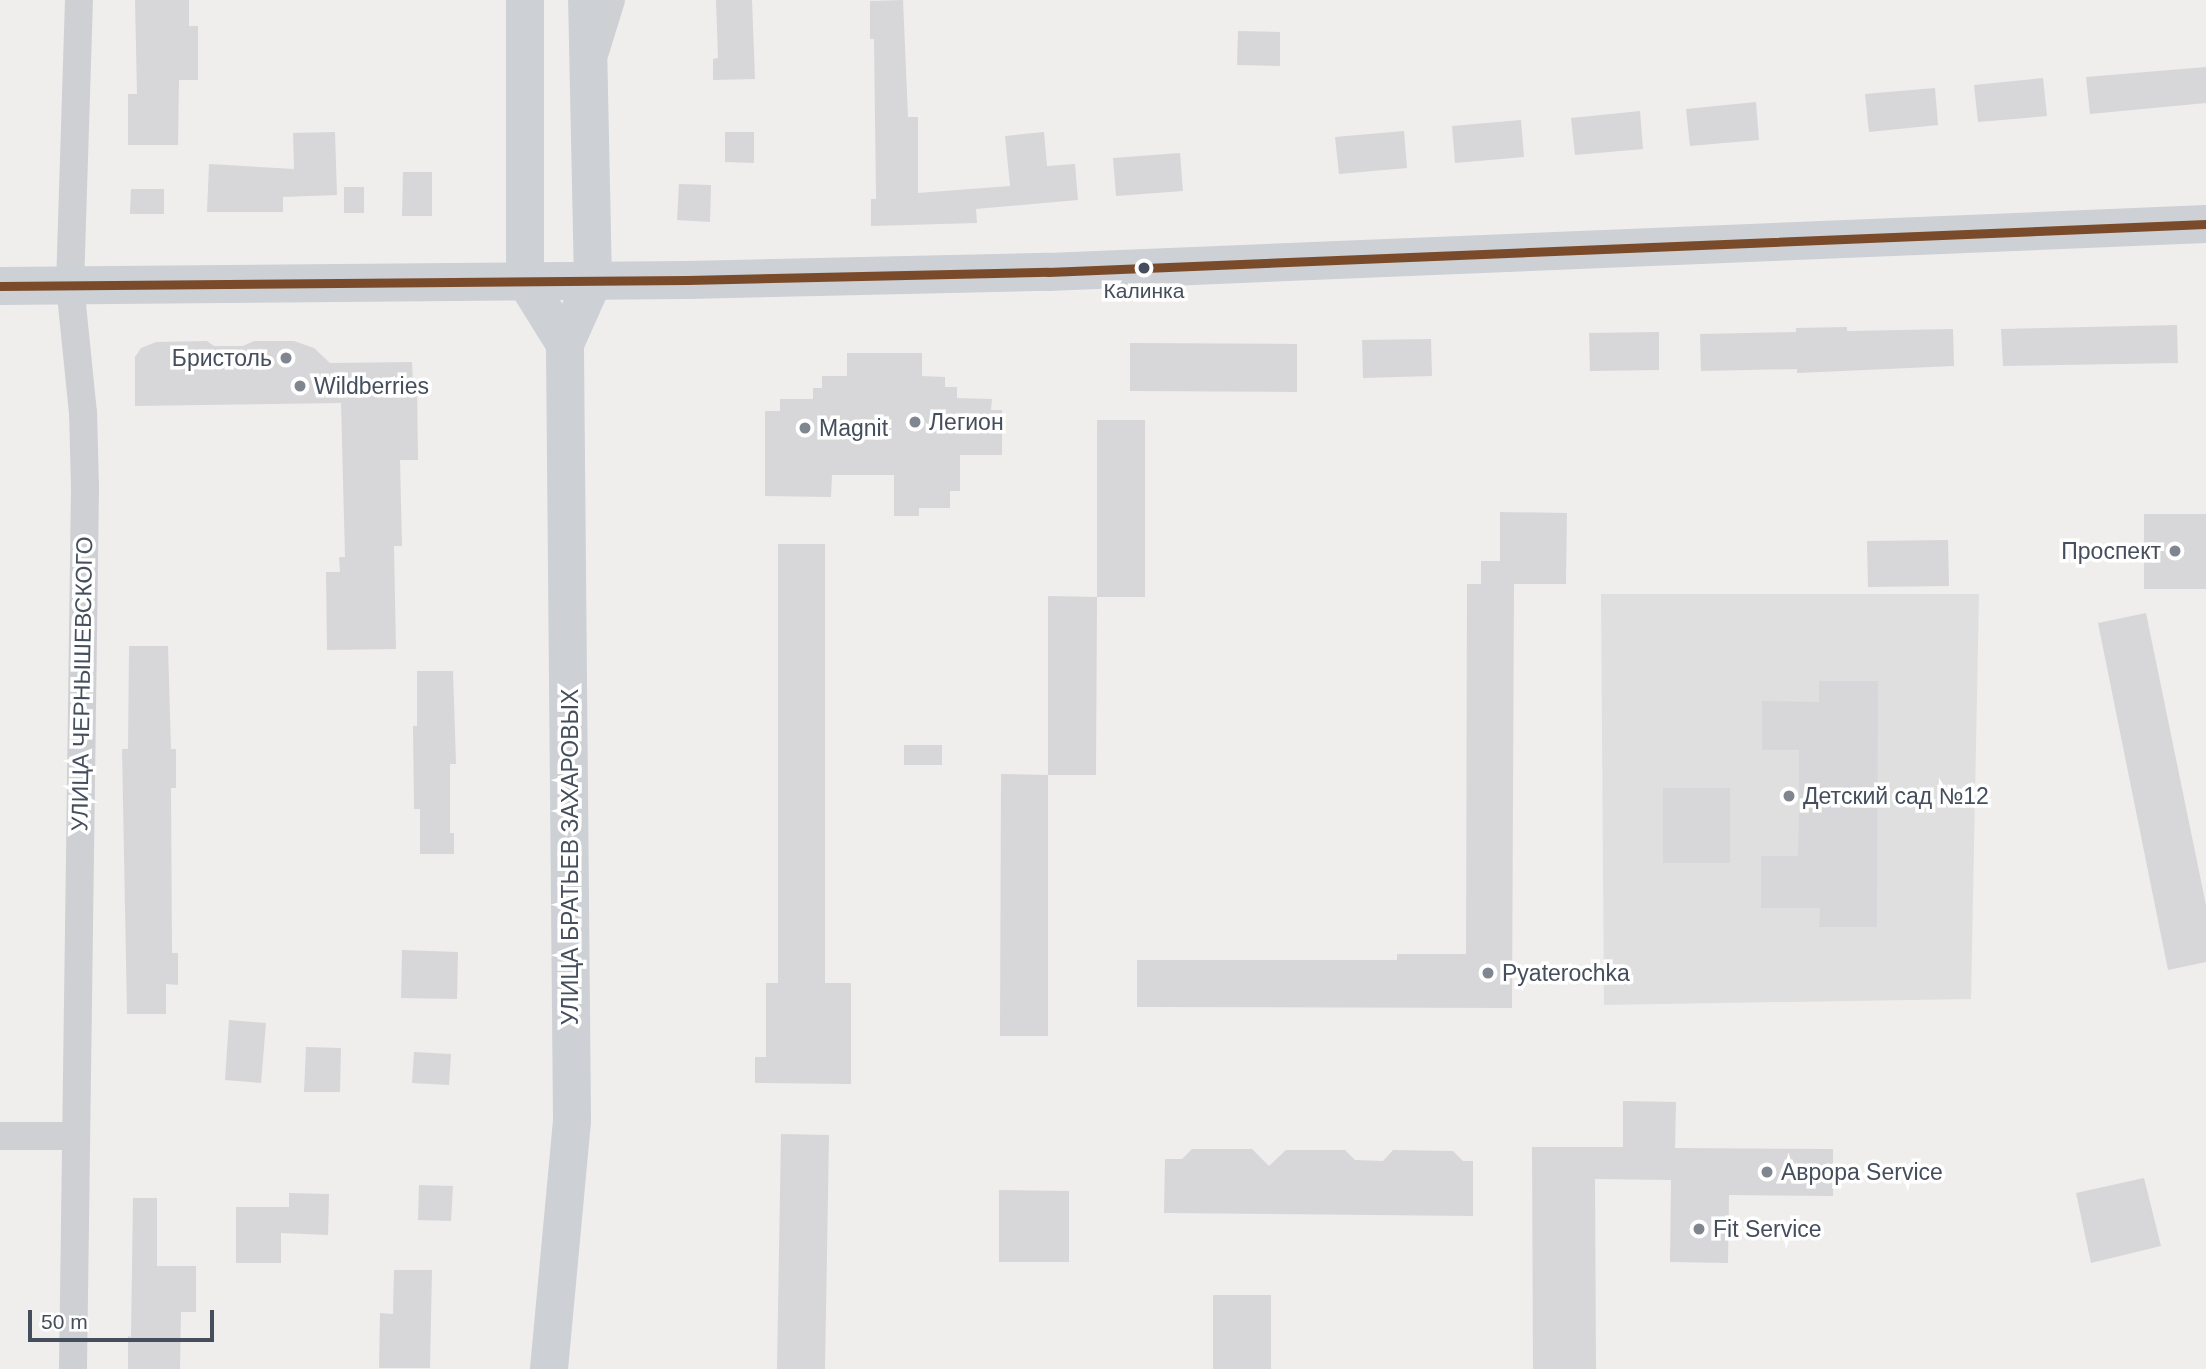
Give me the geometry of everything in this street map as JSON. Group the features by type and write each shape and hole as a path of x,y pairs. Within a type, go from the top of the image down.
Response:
{"main road":[{"path":"525,0 525,280 565,344"},
{"path":"587,0 593,281"},
{"path":"0,286 593,281 1074,271 2206,224"},
{"name":"УЛИЦА БРАТЬЕВ ЗАХАРОВЫХ","path":"549,1369 572,1122 565,344 593,281"}],"street":[{"name":"УЛИЦА ЧЕРНЫШЕВСКОГО","path":"73,1369 85,487 83,413 70,286 79,0"},
{"path":"505,0 524,74"},
{"path":"587,75 611,0"},
{"path":"0,1136 76,1136"}],"shaded area":[{"name":"Детский сад №12","path":"1601,594 1979,594 1971,999 1604,1005"}],"building":[{"path":"135,0 189,0 189,26 198,26 198,80 179,80 178,145 128,145 128,94 137,94"},
{"path":"716,0 752,0 755,79 713,80 713,59 718,58"},
{"path":"903,0 908,117 918,117 918,193 1010,186 1005,136 1044,132 1047,166 1075,164 1078,200 976,209 977,223 871,226 871,199 876,199 874,39 870,39 870,1"},
{"path":"1238,31 1280,32 1280,66 1237,65"},
{"path":"2206,67 2206,103 2090,114 2086,77"},
{"path":"2043,78 2047,116 1978,122 1974,85"},
{"path":"1935,88 1938,125 1869,132 1865,94"},
{"path":"1756,102 1759,140 1690,146 1686,109"},
{"path":"1640,111 1643,149 1575,155 1571,118"},
{"path":"1521,120 1524,157 1455,163 1452,126"},
{"path":"1404,131 1407,168 1339,174 1335,137"},
{"path":"335,132 337,195 283,197 283,212 207,212 209,164 294,169 293,133"},
{"path":"725,132 754,132 754,163 725,162"},
{"path":"1180,153 1183,191 1116,196 1113,158"},
{"path":"403,172 432,172 432,216 402,216"},
{"path":"679,184 711,185 710,222 677,220"},
{"path":"344,187 364,187 364,213 344,213"},
{"path":"131,189 164,189 164,214 130,214"},
{"path":"2177,325 2178,363 2003,366 2001,329"},
{"path":"1847,327 1847,331 1953,329 1954,366 1797,373 1797,369 1701,371 1700,334 1796,332 1796,328"},
{"path":"1659,332 1659,370 1590,371 1589,333"},
{"path":"1431,339 1432,376 1363,378 1362,340"},
{"path":"207,341 214,346 243,346 254,341 294,341 314,348 330,363 412,362 413,383 417,383 418,460 400,460 402,546 394,546 396,649 327,650 326,572 340,572 339,557 345,557 341,403 135,406 135,357 141,348 156,342"},
{"path":"1130,343 1297,344 1297,392 1130,391"},
{"path":"847,353 922,353 922,376 945,377 945,387 957,387 957,398 992,399 991,410 1002,410 1002,455 960,455 960,491 950,491 950,508 919,508 919,516 894,516 894,475 832,475 831,497 765,496 765,411 780,411 780,399 813,399 813,388 822,388 822,376 847,376"},
{"path":"1097,420 1145,420 1145,597 1097,597"},
{"path":"1500,512 1567,513 1566,584 1514,584 1512,1008 1137,1007 1137,960 1397,960 1397,954 1466,954 1467,584 1481,584 1481,561 1500,561"},
{"name":"Проспект","path":"2144,514 2206,514 2206,589 2144,589"},
{"path":"1948,540 1949,586 1868,587 1867,541"},
{"path":"778,544 825,544 825,983 851,983 851,1084 755,1083 755,1057 766,1057 766,983 778,983"},
{"path":"1048,596 1097,597 1096,775 1048,775"},
{"path":"2146,613 2206,905 2206,962 2168,970 2098,623"},
{"path":"129,646 168,646 171,749 176,749 176,788 171,788 172,953 178,953 178,985 166,984 166,1014 127,1014 122,749 128,749"},
{"path":"417,671 453,671 456,764 450,764 450,833 454,833 454,854 420,854 420,809 414,809 413,726 417,726"},
{"path":"1819,681 1878,681 1877,927 1819,927 1820,908 1761,908 1761,856 1798,856 1799,801 1799,750 1762,750 1762,701 1819,702"},
{"path":"904,745 942,745 942,765 904,765"},
{"path":"1001,774 1048,775 1048,1036 1000,1036"},
{"path":"1663,788 1730,788 1730,863 1663,863"},
{"path":"402,950 458,952 457,999 401,998"},
{"path":"229,1020 266,1023 261,1083 225,1080"},
{"path":"306,1047 341,1048 340,1092 304,1092"},
{"path":"414,1052 451,1054 449,1085 412,1083"},
{"path":"1623,1101 1676,1102 1675,1148 1833,1149 1833,1196 1729,1195 1728,1263 1670,1262 1671,1180 1595,1179 1596,1369 1533,1369 1532,1147 1623,1147"},
{"path":"781,1134 829,1135 825,1369 777,1369"},
{"path":"1192,1149 1252,1149 1269,1166 1286,1150 1345,1150 1355,1160 1383,1161 1393,1150 1453,1151 1463,1161 1473,1161 1473,1216 1164,1213 1165,1159 1182,1159"},
{"path":"2144,1178 2161,1246 2091,1263 2076,1193"},
{"path":"419,1185 453,1186 451,1221 418,1220"},
{"path":"999,1190 1069,1191 1069,1262 999,1262"},
{"path":"289,1193 329,1194 328,1235 281,1233 281,1263 236,1263 236,1207 289,1207"},
{"path":"133,1198 157,1198 157,1266 196,1266 196,1312 181,1312 180,1369 128,1369"},
{"path":"394,1270 432,1270 430,1368 379,1368 380,1313 393,1314"},
{"path":"1213,1295 1271,1295 1271,1369 1213,1369"}],"transit line":[{"path":"0,286 687,280 1048,272 2206,224"}],"place":[{"name":"Калинка","path":"1144,268"},
{"name":"Бристоль","path":"286,358"},
{"name":"Wildberries","path":"300,386"},
{"name":"Легион","path":"915,422"},
{"name":"Magnit","path":"805,428"},
{"name":"Проспект","path":"2175,551"},
{"name":"Детский сад №12","path":"1789,796"},
{"name":"Pyaterochka","path":"1488,973"},
{"name":"Аврора Service","path":"1767,1172"},
{"name":"Fit Service","path":"1699,1229"}]}
